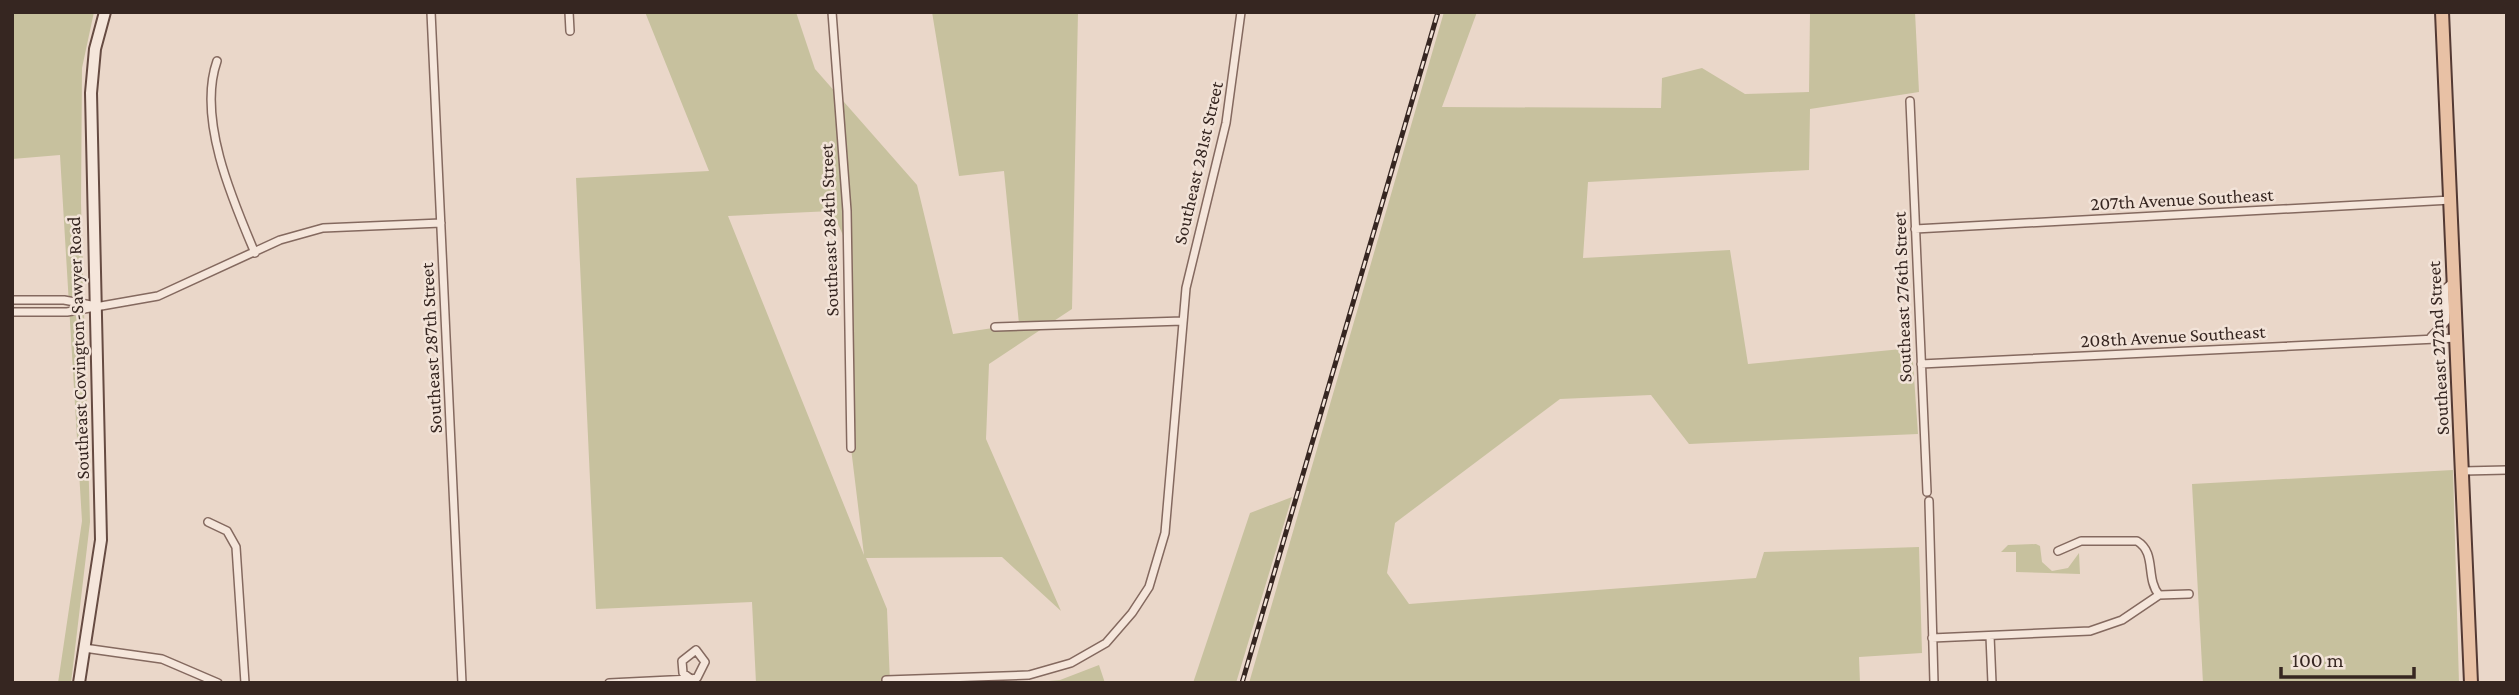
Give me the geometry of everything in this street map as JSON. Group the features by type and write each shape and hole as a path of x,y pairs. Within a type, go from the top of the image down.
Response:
{"main road":[{"name":"Southeast 272nd Street","path":"2442,12 2471,683"}],"street":[{"name":"Southeast Covington-Sawyer Road","path":"79,683 101,540 91,93 95,49 105,12"},
{"name":"Southeast 287th Street","path":"431,12 462,683"},
{"path":"569,12 570,31"},
{"name":"Southeast 284th Street","path":"832,12 847,211 851,448"},
{"name":"Southeast 281st Street","path":"886,680 1043,672 1071,663 1106,643 1142,598 1155,572 1165,533 1183,321 1190,270 1226,123 1241,12"},
{"path":"217,61 211,86 219,150 232,198 255,253"},
{"name":"Southeast 276th Street","path":"1910,102 1927,492"},
{"name":"207th Avenue Southeast","path":"1915,229 2451,200"},
{"path":"12,312 66,312 158,296 280,240 323,228 441,223"},
{"path":"2427,340 2436,335 2446,321 2445,289 2455,280"},
{"path":"12,300 64,300 95,306"},
{"path":"995,327 1183,321"},
{"name":"208th Avenue Southeast","path":"1921,364 2457,338"},
{"path":"2463,471 2507,470"},
{"path":"1929,501 1934,683"},
{"path":"208,522 227,531 237,553 245,683"},
{"path":"2058,551 2081,541 2119,539 2142,544 2150,556 2150,580 2159,595"},
{"path":"1932,638 2090,631 2110,626 2159,595 2189,594"},
{"path":"1990,636 1992,683"},
{"path":"84,648 162,659 218,683"},
{"path":"609,683 691,680"}],"shaded area":[{"path":"12,12 94,12 82,68 81,203 90,522 71,683 58,683 82,521 60,155 12,159"},
{"path":"645,12 796,12 815,69 917,185 953,334 1019,324 1004,171 959,176 932,12 1078,12 1072,309 989,364 986,439 1061,611 1002,557 866,558 887,609 890,683 756,683 752,602 596,609 576,178 709,171","holes":["832,211 847,244 851,448 864,555 728,216"]},
{"path":"1444,12 1477,12 1442,107 1661,108 1662,78 1702,68 1745,94 1809,92 1810,12 1915,12 1919,92 1810,109 1809,170 1588,182 1583,258 1730,250 1748,364 1912,348 1918,434 1689,444 1651,395 1560,399 1395,523 1387,573 1409,604 1756,578 1764,552 1919,547 1922,653 1859,657 1860,683 1249,683"},
{"path":"2453,470 2459,683 2203,683 2192,484"},
{"path":"1292,497 1236,683 1193,683 1250,513"},
{"path":"2008,545 2040,546 2042,562 2052,571 2068,568 2079,553 2080,574 2016,572 2016,552 2001,552"},
{"path":"1099,665 1105,683 1025,683 1060,680"}],"railway":[{"path":"1242,683 1438,12"}]}
